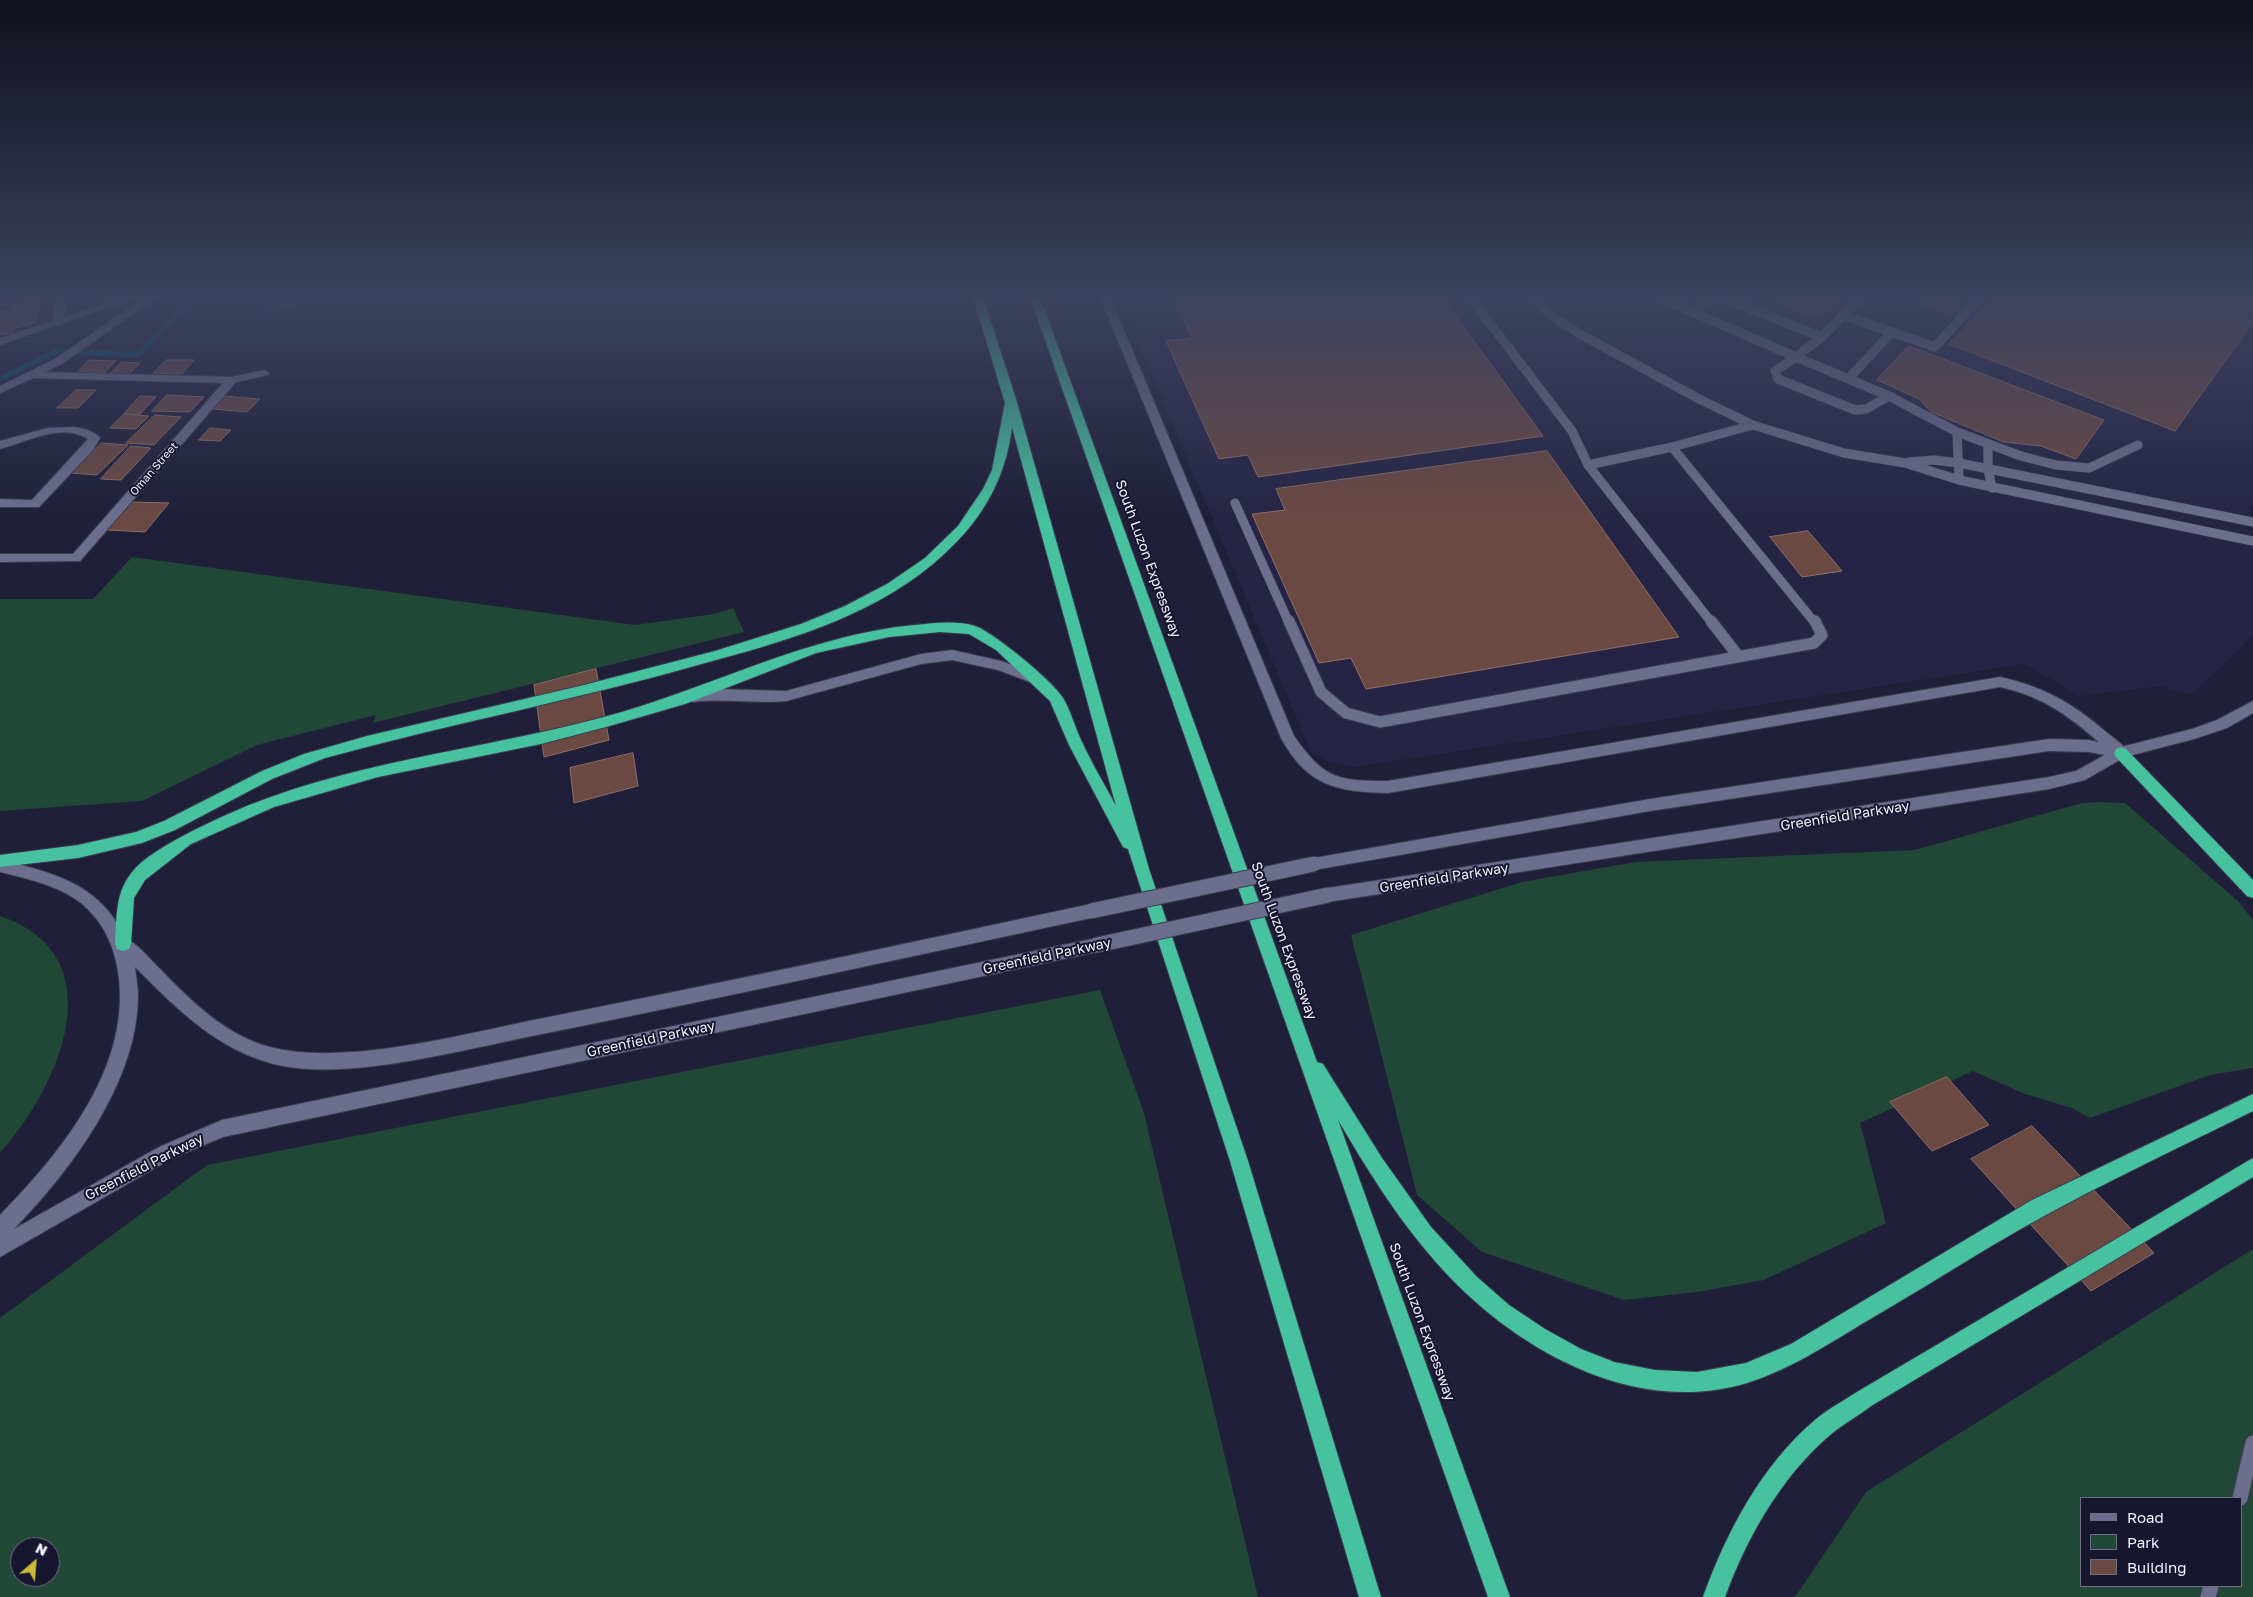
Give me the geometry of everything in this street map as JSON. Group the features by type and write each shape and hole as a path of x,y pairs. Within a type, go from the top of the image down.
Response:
{"highway":[{"path":"1001,372 1141,869 1239,1161 1370,1597"},
{"name":"South Luzon Expressway","path":"1062,372 1499,1597"},
{"path":"0,861 78,852 123,842 157,831 271,773 319,755 380,738 609,685 738,649 850,608 915,572 944,548 968,522 990,489 1000,468 1010,399"},
{"path":"123,944 126,897 139,875 151,864 180,844 241,813 297,792 331,782 541,739 680,700 813,649 889,632 940,627 972,630 1001,647 1056,698 1076,745 1141,869"},
{"path":"2121,753 2253,891"},
{"path":"1302,1045 1408,1213 1442,1254 1486,1299 1515,1322 1548,1343 1582,1359 1624,1374 1649,1380 1677,1382 1737,1376 1766,1366 1798,1351 2039,1207 2253,1102"},
{"path":"1714,1597 1725,1566 1760,1498 1786,1464 1822,1429 1873,1394 2253,1167"}],"main road":[{"path":"0,390 39,372"},
{"path":"1137,372 1288,738 1309,767 1326,780 1352,787 1388,787 2000,682 2032,689 2050,696 2065,706 2121,753"},
{"path":"34,374 232,380 264,373"},
{"name":"Oman Street","path":"0,558 76,558 232,380"},
{"path":"0,445 19,436 47,430 89,433 94,438 89,447 35,504 0,503"},
{"path":"680,700 709,694 726,693 770,698 786,696 921,659 952,654 1001,666 1038,680"},
{"name":"Greenfield Parkway","path":"0,1248 165,1153 222,1129 1328,895 2049,783 2080,776 2121,753 2194,734 2222,724 2253,706"},
{"name":"Greenfield Parkway","path":"123,944 196,1013 238,1042 266,1054 283,1058 324,1062 366,1058 462,1042 703,994 1314,864 1621,810 2049,745 2089,746 2121,753"},
{"path":"0,866 36,872 70,886 99,908 111,922 123,944 130,974 130,1006 123,1042 109,1081 89,1119 63,1158 28,1201 0,1229"}],"lane":[{"path":"1527,372 1572,431 1588,465 1739,657"},
{"path":"1648,372 1700,400 1752,424 1844,453 1904,463 1992,488 2253,541"},
{"path":"1775,372 1778,379 1855,410 1866,409 1889,396"},
{"path":"1833,372 1889,396 1957,432 1988,445 2056,465 2089,468 2138,445"},
{"path":"1849,378 1855,372"},
{"path":"1588,465 1672,447 1752,424"},
{"path":"1957,432 1959,480"},
{"path":"1988,445 1988,469 1992,488"},
{"path":"1235,503 1321,692 1346,713 1380,722 1814,643 1822,635 1815,622 1672,447"},
{"path":"1904,463 1934,460 1959,463 2253,522"},
{"path":"2240,1497 2253,1443"}],"shaded area":[{"path":"1150,372 2253,372 2253,507 2250,507 2253,519 2253,635 2192,695 2161,686 2079,696 2025,664 1355,767 1327,761 1311,752"}],"green space":[{"path":"132,557 635,625 714,614 733,608 744,632 373,723 376,715 257,745 142,801 0,811 0,599 93,599"},
{"path":"2082,803 2125,803 2238,901 2253,920 2253,1068 2210,1075 2090,1118 2072,1108 2025,1094 1973,1071 1860,1123 1886,1223 1764,1280 1697,1292 1624,1300 1482,1252 1417,1195 1351,935 1522,882 1636,862 1915,850"},
{"path":"0,916 36,935 58,961 67,991 66,1025 57,1060 41,1094 22,1126 0,1153"},
{"path":"1100,990 1144,1113 1258,1597 0,1597 0,1318 207,1165"},
{"path":"2253,1249 2253,1597 1795,1597 1866,1492"}],"building":[{"path":"78,372 105,372 104,373"},
{"path":"112,372 131,372 129,374 111,373"},
{"path":"155,372 184,372 182,374 153,374"},
{"path":"1180,372 1496,372 1543,436 1258,477 1248,455 1219,459"},
{"path":"1885,372 1976,372 2104,420 2076,459 2041,446 2004,442 1931,412 1919,399 1877,380"},
{"path":"2021,372 2218,372 2175,431"},
{"path":"76,390 96,390 78,408 57,408"},
{"path":"167,395 204,397 190,412 152,411"},
{"path":"140,396 156,397 139,415 124,414"},
{"path":"224,396 260,399 247,412 212,409"},
{"path":"124,414 149,416 136,429 110,428"},
{"path":"155,415 181,417 154,445 126,443"},
{"path":"210,428 231,430 220,441 199,440"},
{"path":"102,443 128,445 97,475 71,473"},
{"path":"131,446 151,448 121,480 101,479"},
{"path":"1547,451 1679,637 1366,689 1351,658 1319,663 1252,514 1285,510 1276,489"},
{"path":"133,502 169,503 145,532 108,530"},
{"path":"1808,531 1842,571 1802,577 1770,537"},
{"path":"596,669 609,740 544,757 534,685"},
{"path":"633,753 638,786 574,803 570,768"},
{"path":"1947,1077 1989,1125 1932,1151 1890,1102"},
{"path":"2032,1126 2154,1253 2091,1291 1971,1159"}],"waterway":[{"path":"0,379 15,372"}]}
